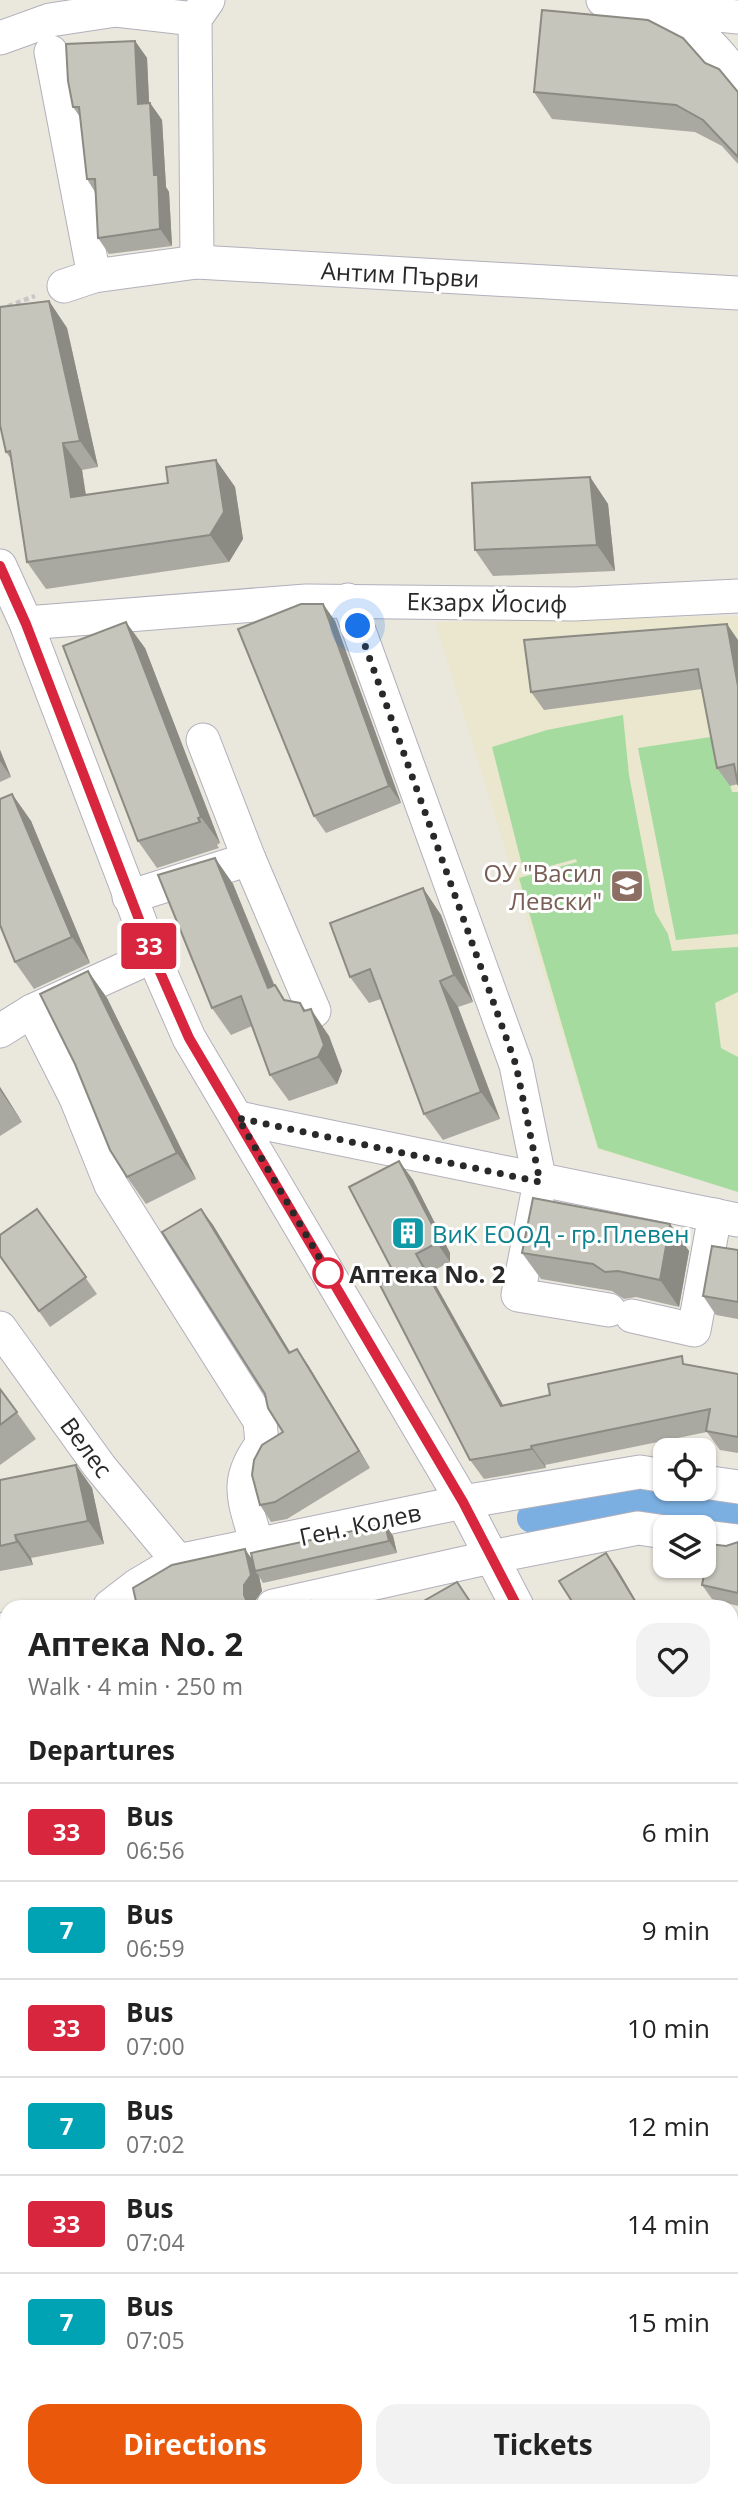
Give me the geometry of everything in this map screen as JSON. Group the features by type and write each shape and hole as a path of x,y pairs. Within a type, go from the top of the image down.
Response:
{"street":[{"path":"603,0 738,17"},
{"path":"0,38 50,20 115,5 202,9 197,262"},
{"path":"660,9 692,26 738,77"},
{"path":"51,52 79,281"},
{"name":"Антим Първи","path":"79,281 197,262 738,293"},
{"path":"0,566 26,624 153,956 189,1038 463,1502 514,1600"},
{"name":"Екзарх Йосиф","path":"26,624 348,600 574,604 738,596"},
{"path":"238,1118 540,1182 727,1218 694,1330 621,1313 518,1295 540,1182 516,1065 348,600"},
{"path":"203,740 249,859 314,1012"},
{"path":"130,897 249,859"},
{"path":"0,1031 32,1011 153,956"},
{"path":"32,1011 76,1098 111,1185 260,1421 262,1444 247,1464 243,1479 257,1546"},
{"name":"Велес","path":"0,1328 100,1467 178,1562"},
{"name":"Ген. Колев","path":"118,1600 136,1586 178,1562 463,1502 640,1472 653,1474"},
{"path":"716,1484 738,1487"},
{"path":"300,1600 491,1557 638,1528 653,1530"},
{"path":"716,1538 738,1541"}],"path":[{"path":"0,309 79,281"}],"shaded area":[{"name":"ОУ \"Васил Левски\"","path":"738,616 738,1190 598,1150 435,622"}],"green space":[{"path":"623,715 629,775 655,912 668,934 672,951 738,947 738,992 715,1003 721,1048 738,1057 738,1192 598,1148 519,878 577,862 576,859 524,873 492,747 547,730"},
{"path":"717,736 732,792 738,792 738,934 676,940 638,748"}],"building":[{"path":"542,10 648,20 683,38 705,63 719,69 738,92 738,157 703,120 676,105 534,92"},
{"path":"135,41 138,104 150,103 154,175 158,175 160,229 98,238 95,179 87,179 79,107 73,107 68,81 66,44"},
{"path":"49,301 80,441 63,443 71,497 168,483 166,467 216,460 224,512 210,535 27,562 10,451 6,452 0,425 0,307"},
{"path":"590,477 597,545 475,550 472,483"},
{"path":"301,604 323,604 389,786 314,816 238,629"},
{"path":"126,622 201,817 198,818 200,822 138,841 63,646"},
{"path":"727,624 738,686 738,785 734,764 717,768 698,669 531,692 524,640"},
{"path":"12,794 72,937 15,962 0,925 0,799"},
{"path":"215,858 268,988 275,985 284,1000 300,1003 304,1011 311,1009 324,1045 318,1057 270,1075 241,996 212,1008 158,875"},
{"path":"423,888 454,975 440,981 481,1092 424,1114 370,969 350,977 330,923"},
{"path":"88,971 177,1153 127,1177 110,1150 75,1064 40,994"},
{"path":"399,1161 437,1234 437,1243 416,1254 501,1406 550,1395 548,1384 682,1356 683,1364 738,1374 738,1437 706,1431 710,1409 531,1446 532,1449 470,1460 380,1285 395,1275 349,1187"},
{"path":"533,1198 670,1224 660,1280 618,1271 605,1272 593,1264 522,1253"},
{"path":"37,1209 86,1277 39,1311 0,1256 0,1235"},
{"path":"201,1209 289,1353 297,1349 359,1451 275,1502 260,1505 252,1475 254,1460 262,1445 283,1432 268,1408 265,1394 162,1232"},
{"path":"712,1246 738,1250 738,1302 703,1296"},
{"path":"0,1389 17,1412 0,1425"},
{"path":"76,1465 88,1521 15,1535 17,1542 0,1546 0,1480"},
{"path":"385,1524 389,1541 255,1571 251,1553"},
{"path":"738,1542 738,1593 702,1585 703,1578 716,1578 716,1545 726,1546"},
{"path":"245,1549 251,1575 244,1585 246,1600 136,1600 133,1588 172,1565"},
{"path":"606,1553 634,1600 571,1600 559,1581"},
{"path":"457,1582 469,1600 426,1600"}],"waterway":[{"path":"532,1518 616,1500 738,1517"}],"bus line":[{"name":"33","path":"0,566 26,624 153,956 189,1038 463,1502 513,1600"}],"place":[{"name":"ОУ \"Васил Левски\"","path":"627,886"},
{"name":"ВиК ЕООД - гр.Плевен","path":"408,1233"},
{"name":"Аптека No. 2","path":"328,1273"}],"route":[{"path":"328,1273 333,1281 238,1118 540,1182 516,1065 358,626"}]}
